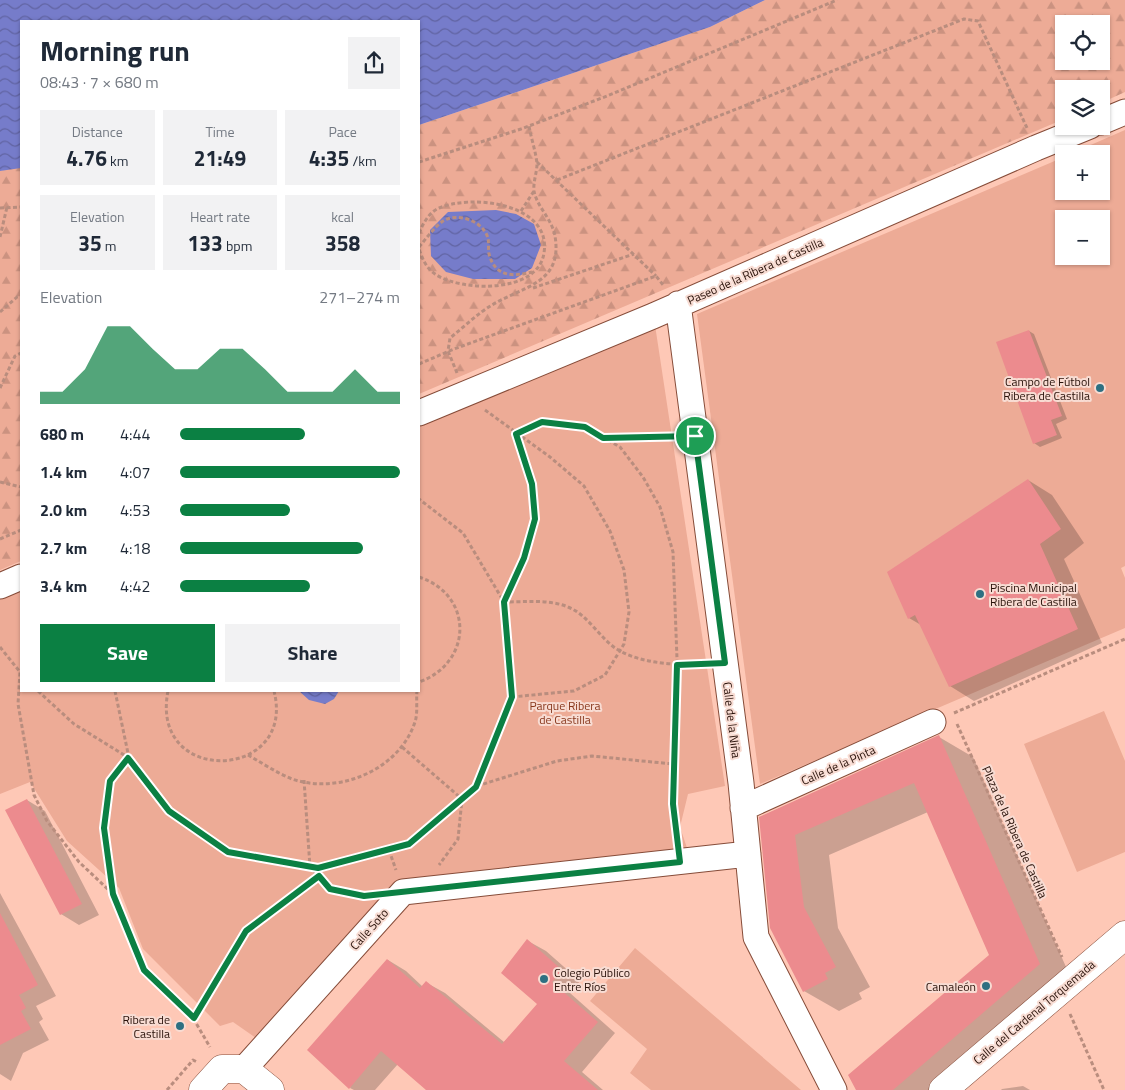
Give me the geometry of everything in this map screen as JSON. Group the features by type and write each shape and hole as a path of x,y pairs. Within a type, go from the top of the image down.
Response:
{"street":[{"path":"1110,118 1125,112"},
{"name":"Paseo de la Ribera de Castilla","path":"420,413 678,304 1068,135"},
{"name":"Calle de la Niña","path":"678,304 743,808 756,937 834,1090"},
{"path":"0,586 20,577"},
{"name":"Calle de la Pinta","path":"743,808 943,718"},
{"path":"403,892 748,854"},
{"name":"Calle Soto","path":"233,1068 403,892"},
{"name":"Calle del Cardenal Torquemada","path":"943,1090 1125,935"},
{"path":"203,1090 233,1068 270,1090"}],"path":[{"path":"420,162 529,126 666,73 837,0"},
{"path":"557,180 964,19 978,21 1036,148"},
{"path":"521,211 534,191 537,162 529,126"},
{"path":"537,162 656,276 678,304"},
{"path":"512,697 574,692 605,675 624,644 629,612 624,570 610,530 584,486 550,457 516,434 465,394 448,351 450,338 492,305 543,280 552,268 556,251 551,221 534,191"},
{"path":"420,231 425,219 437,209 459,204 507,206 528,214 540,228 545,240 544,255 536,271 523,280 505,285 484,287 459,283 435,274 422,261 420,252"},
{"path":"0,238 7,207"},
{"path":"0,208 20,207"},
{"path":"420,247 443,221 456,218 471,220 483,230 488,238 492,262 499,270 507,276 516,276 536,271"},
{"path":"525,290 634,254"},
{"path":"420,364 448,351 656,276"},
{"path":"0,312 20,296"},
{"path":"0,388 15,356 20,354"},
{"path":"516,434 542,422 585,427 620,447 642,477 660,507 673,552 677,665 673,804 680,862"},
{"path":"504,602 524,558 535,519 532,484 516,434"},
{"path":"603,438 695,436"},
{"path":"0,482 20,487"},
{"path":"420,500 463,533 504,602 512,697 476,787"},
{"path":"0,539 20,530"},
{"path":"420,577 431,581 445,591 454,605 459,620 460,637 455,653 445,667 432,677 420,682"},
{"path":"504,602 543,602 569,607 620,651 649,660 677,665 725,663"},
{"path":"943,718 1125,639"},
{"path":"0,647 20,672"},
{"path":"20,683 18,704 34,795 47,821 79,862 113,894"},
{"path":"39,692 74,724 128,758 169,811 228,852 318,868 409,844 476,787 557,761 592,756 673,764"},
{"path":"115,692 128,758 110,781 104,828 113,894 144,970 194,1018 204,1036"},
{"path":"168,692 165,705 167,722 175,738 187,751 202,759 220,762 237,760 248,755 267,739 275,722 277,702 274,692"},
{"path":"248,755 293,779 336,784 377,770 402,747 415,721 416,692"},
{"name":"Plaza de la Ribera de Castilla","path":"943,718 1062,958"},
{"path":"402,747 462,799"},
{"path":"304,780 310,867 330,889 364,896 403,892"},
{"path":"436,869 458,838 462,799"},
{"path":"194,1018 246,931 319,876"},
{"path":"1070,1014 1104,1090"}],"green space":[{"path":"765,0 1125,0 1125,92 1110,99 1110,80 1055,80 1055,123 420,394 420,125 710,27"},
{"path":"1125,130 1125,566 1121,568 1125,578 1125,628 760,784 697,314 1055,161 1055,200 1110,200 1110,145 1091,145"},
{"path":"20,168 20,561 0,570 0,171"},
{"name":"Parque Ribera de Castilla","path":"655,325 725,786 688,794 680,827 688,851 399,883 259,1040 233,1022 220,1026 143,949 119,888 67,841 30,782 0,794 0,599 20,590 20,692 420,692 420,422"},
{"path":"1104,711 1125,761 1125,852 1077,872 1024,744"},
{"path":"635,948 801,1090 651,1090 630,1073 647,1049 590,1001"}],"water":[{"path":"0,0 765,0 710,27 420,125 420,20 20,20 20,168 0,171"},
{"path":"496,210 516,214 534,224 541,245 532,268 515,279 473,279 446,272 431,256 430,230 448,212"},
{"path":"300,692 338,692 334,699 325,704 309,700"}],"building":[{"path":"1029,330 1062,416 1051,420 1057,435 1033,444 996,342"},
{"name":"Piscina Municipal Ribera de Castilla","path":"1028,479 1061,529 1040,544 1078,629 949,687 915,615 908,619 887,572"},
{"path":"939,735 1040,964 893,1090 856,1090 848,1075 989,955 914,783 795,835 804,907 836,967 825,973 828,979 803,992 770,928 759,817"},
{"path":"27,799 82,904 60,915 5,810"},
{"path":"0,913 38,985 19,995 26,1008 21,1011 31,1029 0,1045"},
{"path":"527,939 562,970 552,982 598,1022 564,1061 598,1090 426,1090 381,1051 349,1089 307,1050 387,959 420,988 426,981 502,1044 537,1004 501,973"}],"place":[{"name":"Campo de Fútbol Ribera de Castilla","path":"1100,388"},
{"name":"Piscina Municipal Ribera de Castilla","path":"980,594"},
{"name":"Colegio Público Entre Ríos","path":"544,979"},
{"name":"Camaleón","path":"986,986"},
{"name":"Ribera de Castilla","path":"180,1026"}],"route":[{"path":"542,422 585,427 603,438 695,436 725,663 677,665 673,731 673,804 680,862 364,896 330,889 319,876 246,931 194,1018 144,970 113,894 104,828 110,781 128,758 169,811 228,852 318,868 409,844 476,787 512,697 504,602 524,558 535,519 532,484 516,434 542,422"}]}
